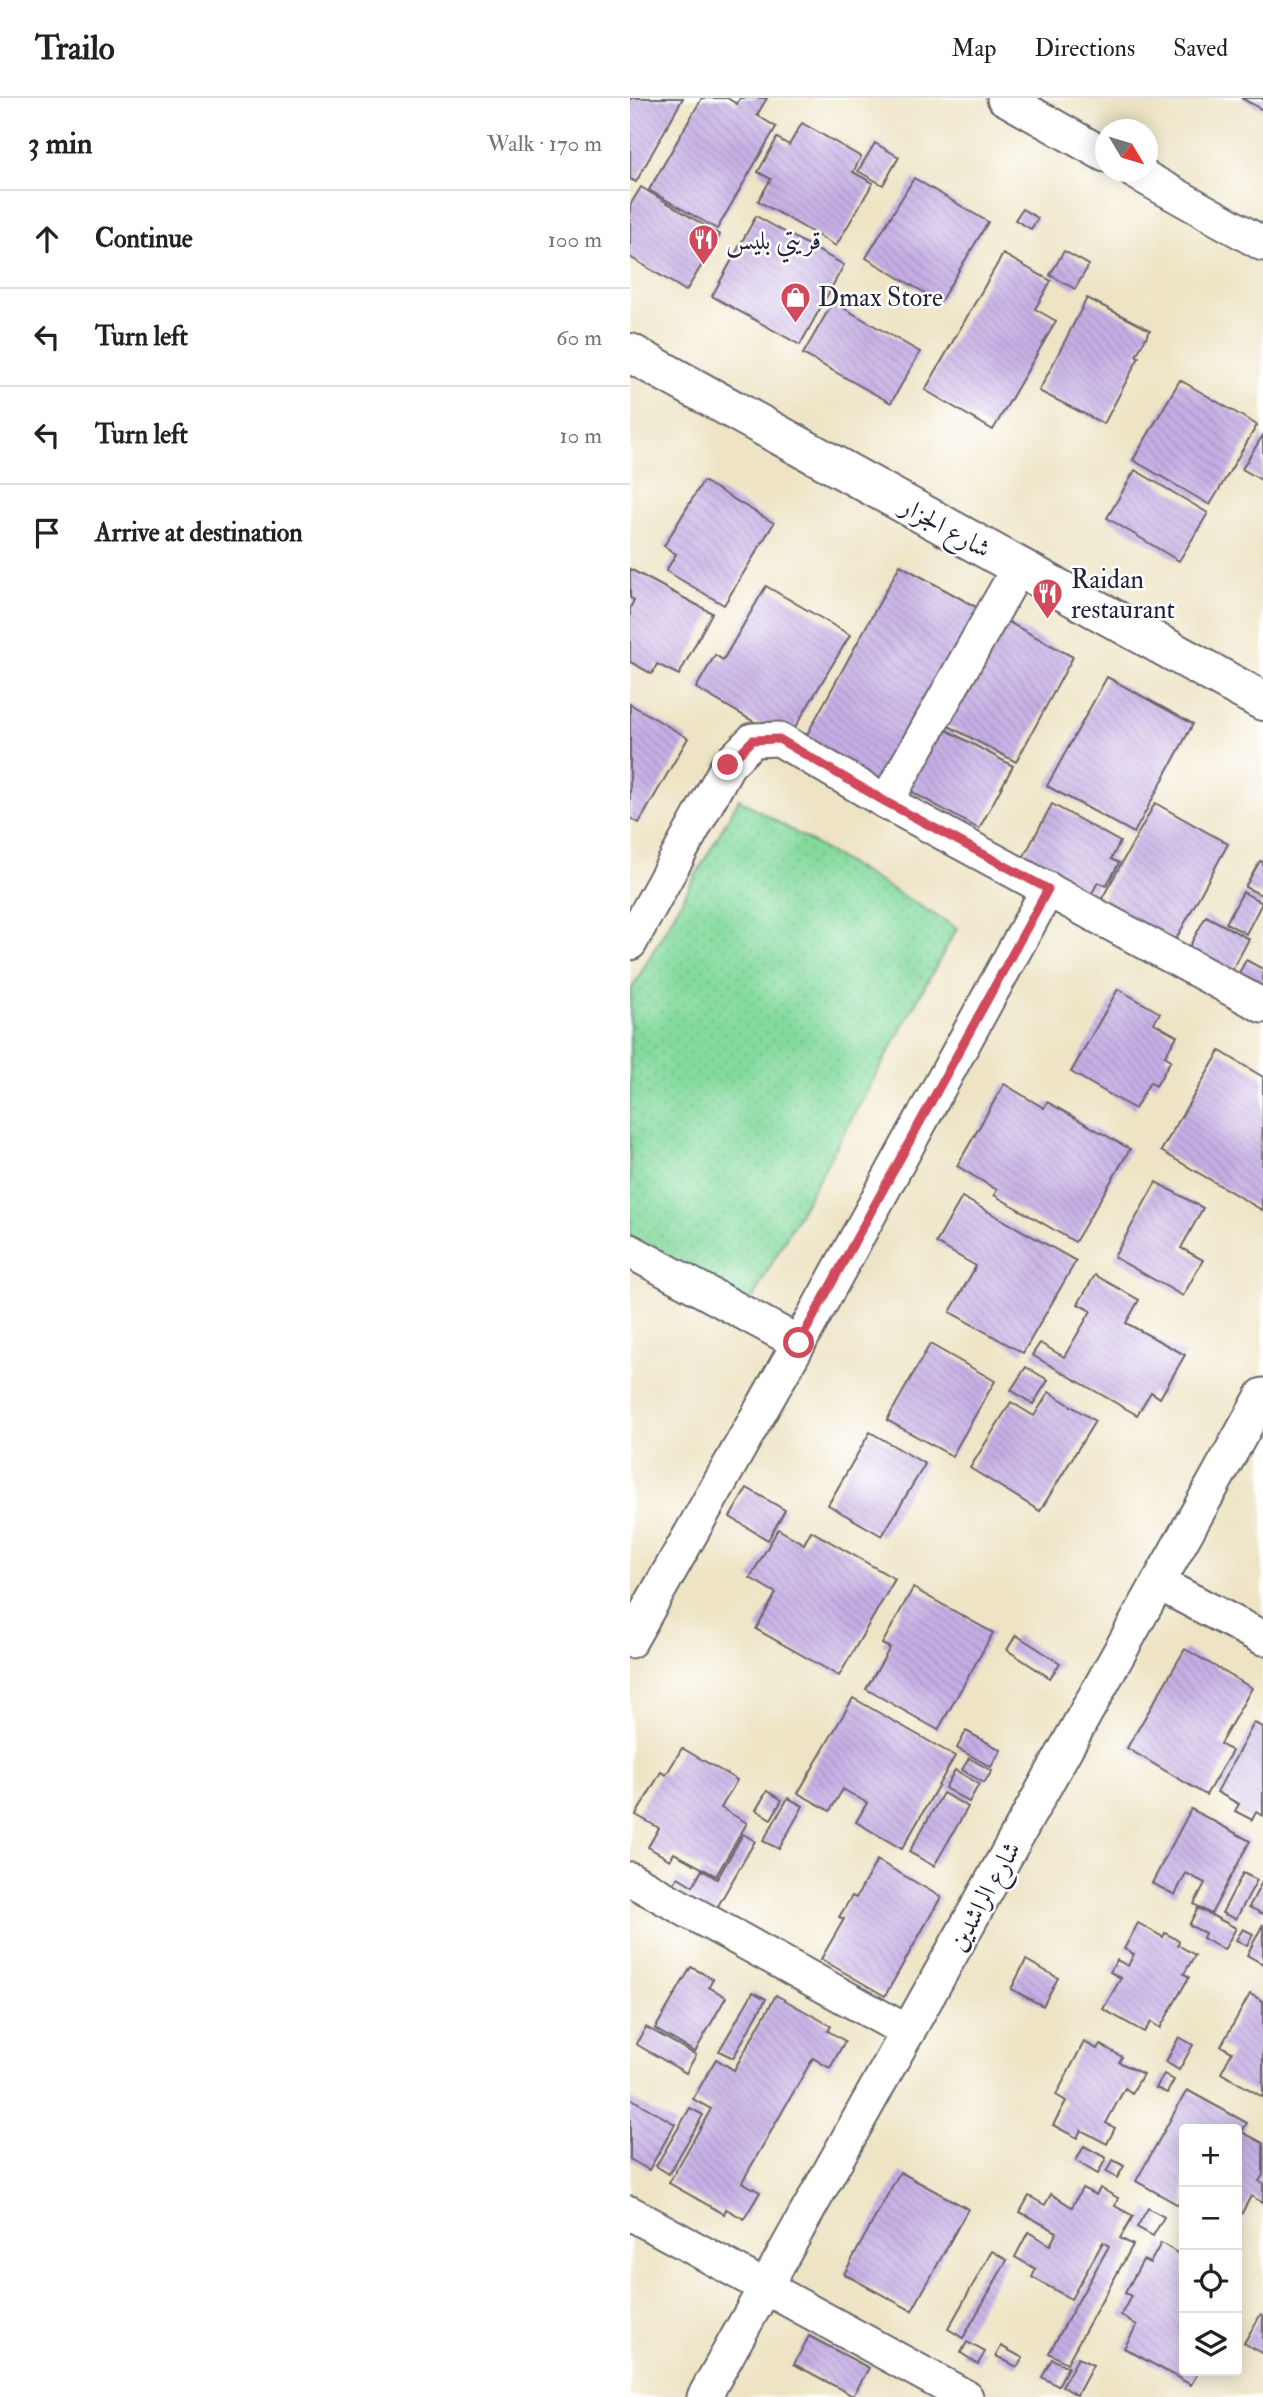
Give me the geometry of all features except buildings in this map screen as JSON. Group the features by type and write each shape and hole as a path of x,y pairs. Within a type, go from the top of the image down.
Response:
{"street":[{"path":"1004,98 1095,149"},
{"path":"1153,182 1263,244"},
{"name":"شارع الجزار","path":"630,353 1263,701"},
{"path":"886,802 1018,567"},
{"path":"630,943 728,765 753,740 779,739 886,802 1263,1006"},
{"path":"630,1641 799,1343 1048,889"},
{"path":"630,1251 799,1343"},
{"name":"شارع الراشدين","path":"704,2397 1263,1395"},
{"path":"1158,1583 1263,1638"},
{"path":"630,1879 908,2032"},
{"path":"630,2213 966,2397"}],"green space":[{"path":"739,799 957,928 741,1319 630,1258 630,992"}],"place":[{"name":"قريتي بليس","path":"703,267"},
{"name":"Dmax Store","path":"795,324"},
{"name":"Raidan restaurant","path":"1048,621"}],"route":[{"path":"728,765 753,740 779,739 886,802 1048,889 799,1343"}]}
